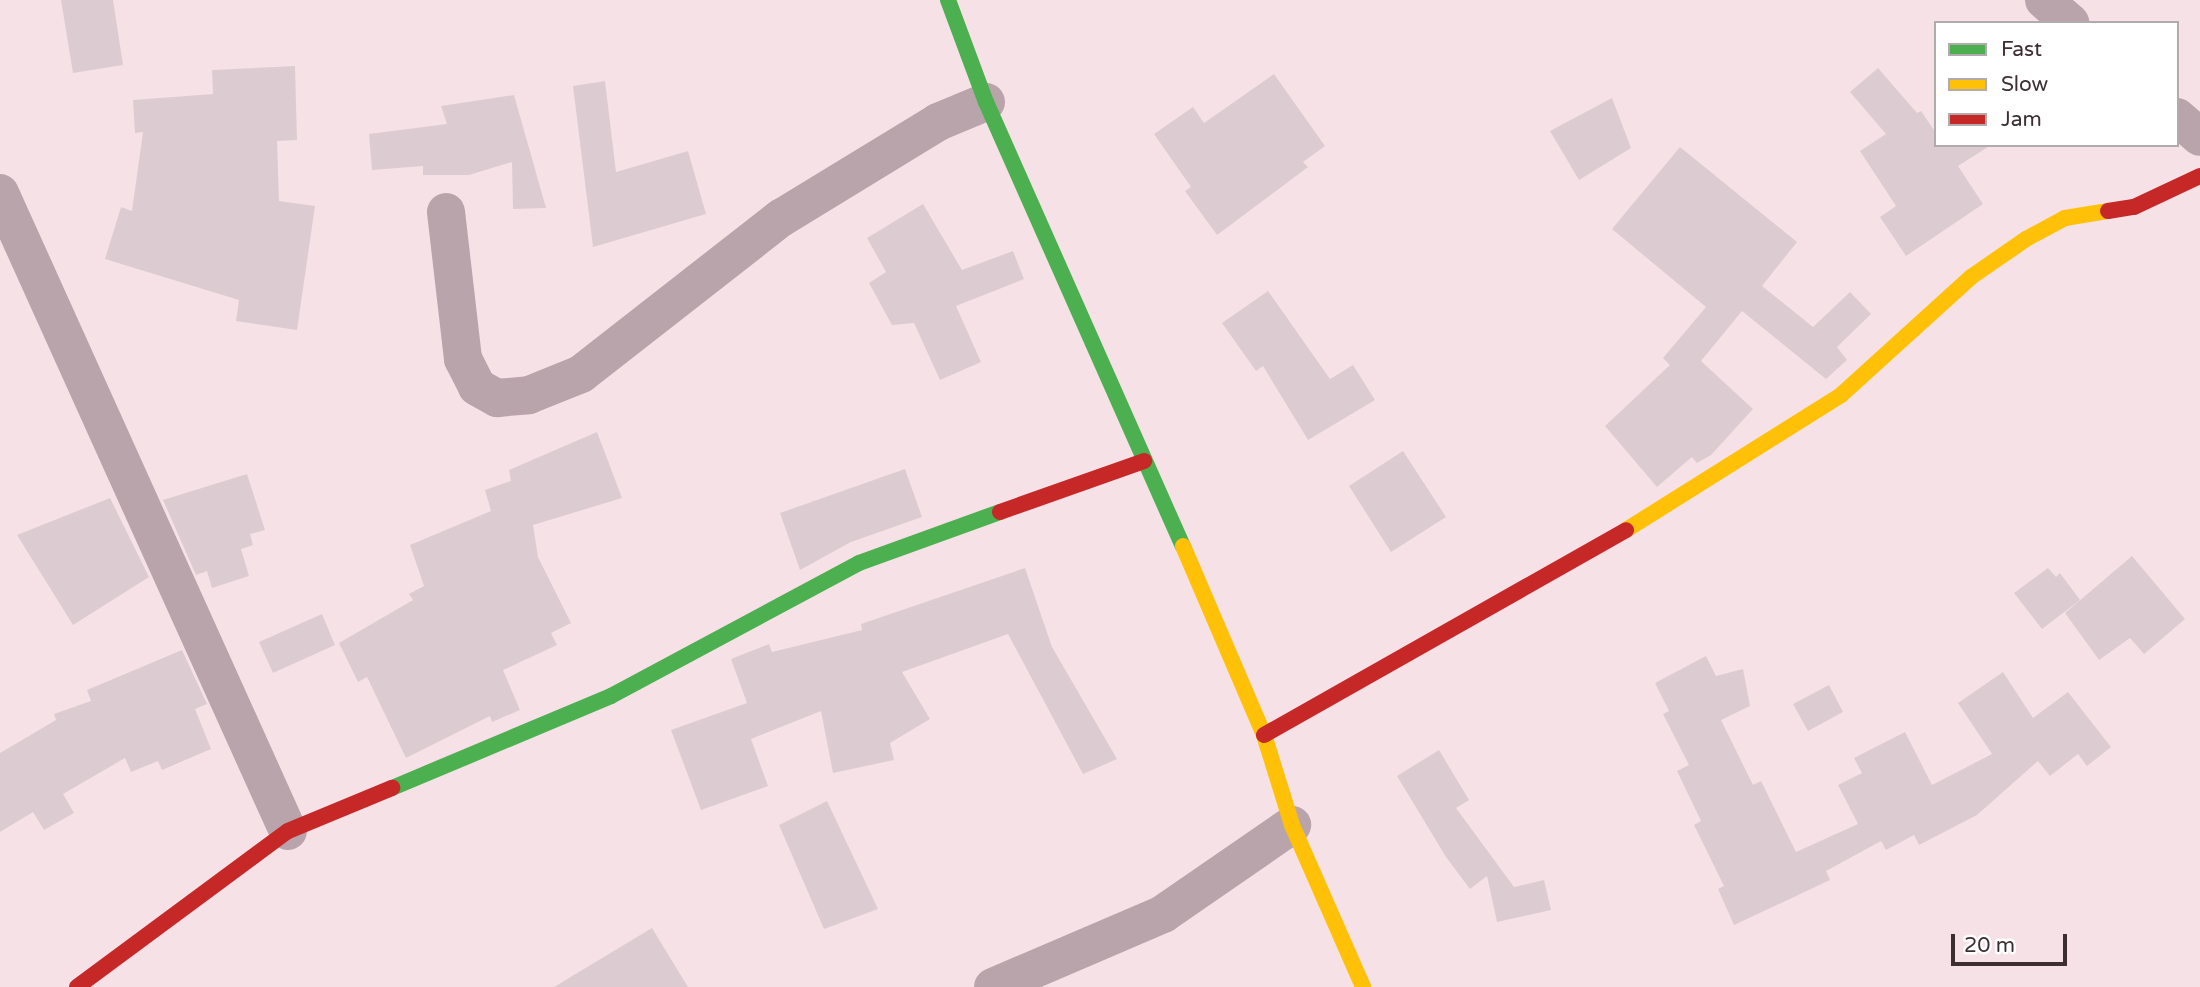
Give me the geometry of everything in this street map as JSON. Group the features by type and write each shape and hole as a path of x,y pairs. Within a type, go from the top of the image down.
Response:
{"street":[{"path":"948,0 986,102 1067,276 1144,461 1264,734 1292,825 1363,987"},
{"path":"2044,0 2068,21"},
{"path":"446,212 463,359 477,387 498,398 529,395 582,373 780,218 938,122 986,102"},
{"path":"2179,119 2200,137"},
{"path":"1264,734 1701,487 1841,395 1971,277 2026,239 2064,218 2134,207 2200,176"},
{"path":"0,193 288,831"},
{"path":"77,987 288,831 611,696 859,564 1144,461"},
{"path":"993,987 1163,914 1292,825"}],"building":[{"path":"61,0 113,0 123,65 73,73"},
{"path":"295,66 297,140 277,141 279,201 315,206 297,330 236,321 239,300 105,259 121,207 132,211 143,132 135,133 133,100 213,94 212,70"},
{"path":"1878,68 1917,113 1921,111 1934,130 1934,147 1988,147 1958,166 1983,204 1906,256 1880,217 1896,206 1860,151 1886,134 1850,92"},
{"path":"1274,74 1325,146 1303,162 1308,167 1217,235 1185,191 1191,187 1154,134 1193,107 1204,123"},
{"path":"605,81 616,172 688,151 706,214 593,247 573,86"},
{"path":"514,95 546,208 513,209 512,162 469,175 423,175 423,166 372,170 369,134 447,124 441,106"},
{"path":"1612,98 1631,148 1579,180 1550,131"},
{"path":"1680,147 1797,242 1762,286 1813,327 1850,292 1871,314 1837,347 1847,360 1826,379 1742,311 1701,361 1753,409 1711,455 1697,463 1692,457 1657,487 1605,426 1670,365 1663,358 1706,307 1612,229"},
{"path":"923,204 962,270 1013,251 1024,279 956,306 981,362 940,380 914,323 892,325 869,283 886,272 867,238"},
{"path":"1268,291 1330,379 1353,365 1375,400 1308,440 1263,366 1256,371 1222,323"},
{"path":"597,432 622,498 533,525 538,557 571,623 551,633 557,645 503,670 520,710 492,722 490,716 406,758 367,677 358,682 339,643 413,600 409,594 424,586 410,545 491,511 485,490 511,481 509,470"},
{"path":"1403,451 1446,517 1391,552 1349,486"},
{"path":"905,469 922,517 851,542 800,570 780,513"},
{"path":"247,474 265,530 250,534 253,545 241,549 249,576 212,588 207,571 196,575 163,500"},
{"path":"110,498 149,577 73,625 17,535"},
{"path":"2132,556 2185,619 2144,654 2130,638 2099,660 2065,613"},
{"path":"1025,568 1052,647 1117,759 1083,774 1008,634 902,672 930,719 890,743 894,760 833,773 821,711 751,739 768,786 701,810 671,730 747,703 731,659 769,644 772,652 862,630 861,624"},
{"path":"2048,568 2056,577 2060,573 2080,600 2042,629 2014,593"},
{"path":"322,614 335,645 273,673 259,642"},
{"path":"182,650 207,704 195,709 211,749 162,770 158,761 131,772 125,758 63,794 74,813 44,830 33,812 0,832 0,753 56,720 54,714 91,701 87,690"},
{"path":"1706,656 1716,676 1743,669 1750,706 1721,720 1753,785 1761,781 1796,852 1858,824 1838,785 1862,773 1854,758 1905,732 1932,785 1992,754 1958,703 2003,672 2033,718 2068,692 2111,747 2087,766 2078,754 2050,776 2038,761 1977,815 1919,845 1914,835 1886,850 1881,841 1826,871 1830,880 1734,925 1718,889 1724,886 1694,825 1701,821 1677,771 1689,765 1663,714 1669,711 1655,683"},
{"path":"1829,685 1843,712 1808,731 1793,704"},
{"path":"1439,750 1469,800 1456,808 1514,887 1544,880 1551,910 1497,922 1487,876 1470,889 1446,857 1397,776"},
{"path":"827,801 878,909 824,929 779,825"},
{"path":"652,928 688,987 554,987"}],"traffic: fast":[{"path":"948,0 986,102 1183,546"},
{"path":"392,788 611,696 859,563 1000,512"}],"traffic: slow":[{"path":"1626,530 1841,395 1971,277 2026,239 2065,218 2108,211"},
{"path":"1183,546 1264,735 1292,825 1363,987"}],"traffic: jam":[{"path":"2108,211 2134,207 2200,176"},
{"path":"1000,512 1144,461"},
{"path":"1264,735 1626,530"},
{"path":"77,987 288,831 392,788"}]}
